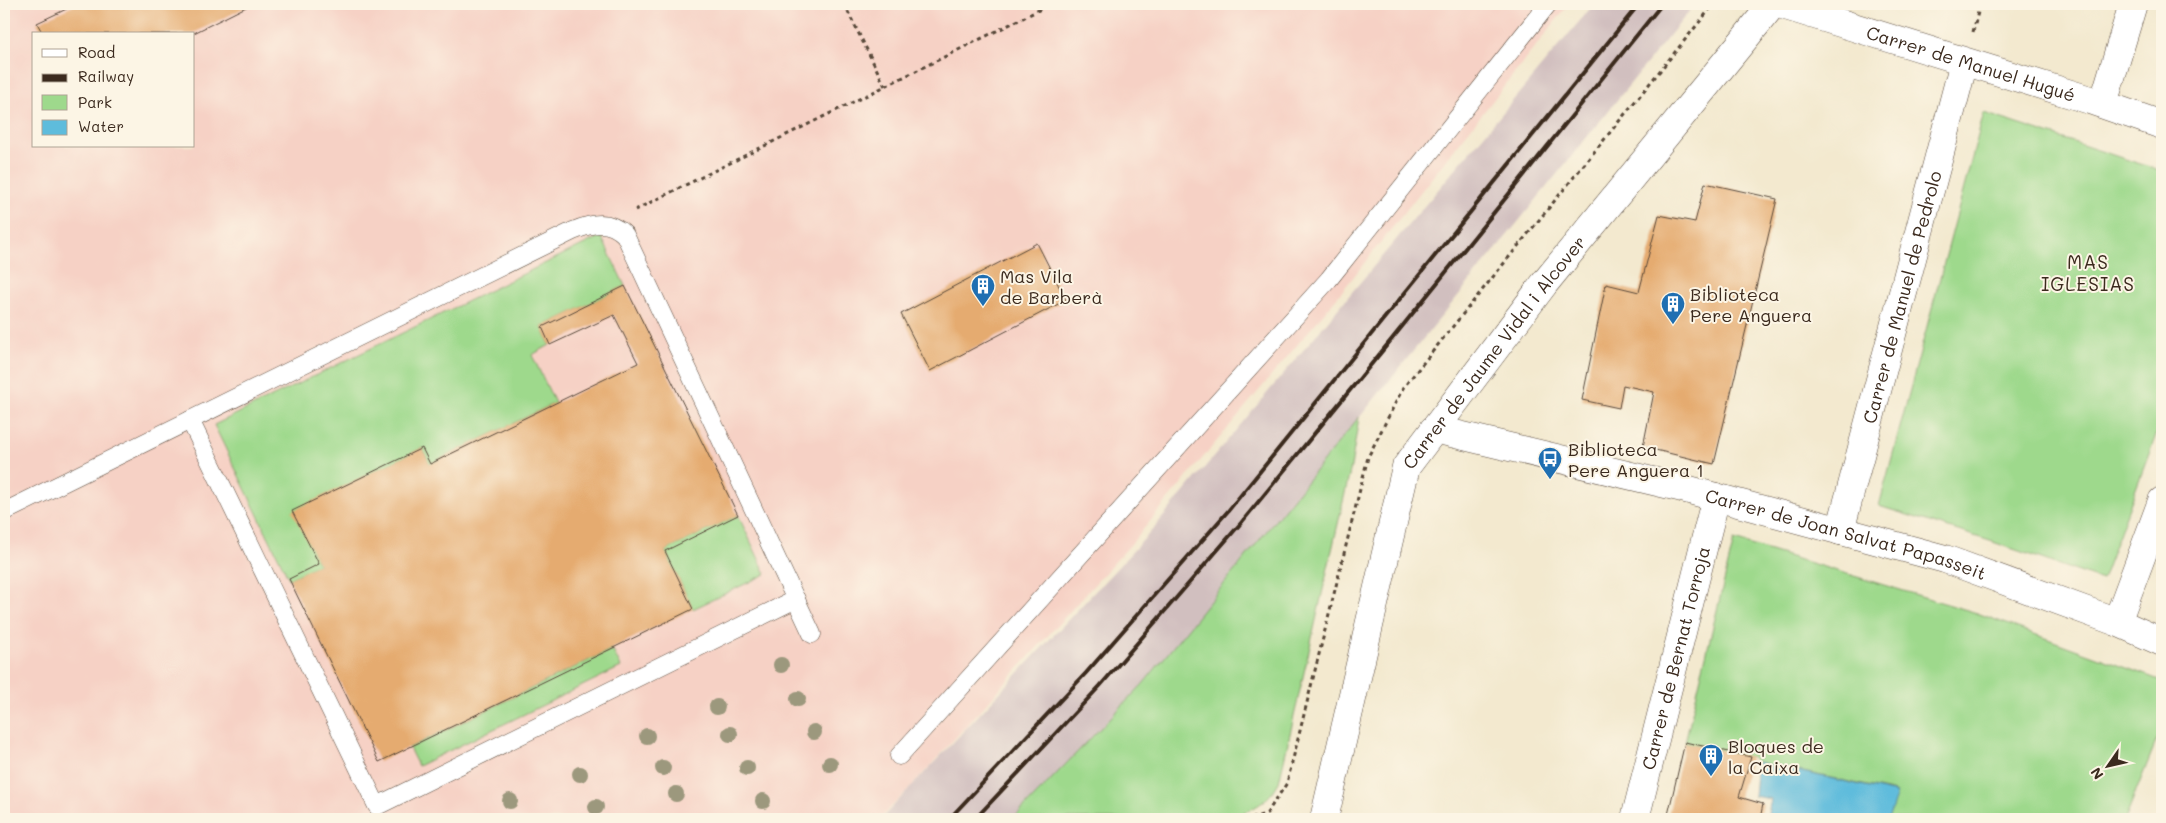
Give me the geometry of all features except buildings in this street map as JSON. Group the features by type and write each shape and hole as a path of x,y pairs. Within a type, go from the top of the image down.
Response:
{"street":[{"name":"Carrer de Jaume Vidal i Alcover","path":"1324,819 1406,467 1544,284 1774,4"},
{"name":"Carrer de Manuel Hugué","path":"1779,4 2103,104 2162,125"},
{"path":"2103,104 2133,4"},
{"name":"Carrer de Manuel de Pedrolo","path":"1840,531 1964,62"},
{"name":"Carrer de Joan Salvat Papasseit","path":"1434,428 1716,497 1945,559 2117,622 2162,642"},
{"name":"Carrer de Bernat Torroja","path":"1636,819 1716,497"},
{"path":"2117,622 2162,501"}],"lane":[{"path":"899,756 1329,279 1548,4"},
{"path":"4,512 573,231 586,225 607,224 619,229 625,235 812,634"},
{"path":"190,420 377,806 796,599"}],"path":[{"path":"844,4 885,86"},
{"path":"607,224 1051,4"}],"shaded area":[{"path":"4,4 1569,4 1343,290 1131,544 911,787 879,819 9,819 4,770"},
{"path":"1594,4 1695,4 1143,684 1013,819 881,819 1148,535"}],"green space":[{"path":"1984,113 2162,171 2162,419 2102,580 1990,541 1879,506"},
{"path":"601,236 625,286 542,327 550,345 532,355 555,403 430,464 422,448 293,511 319,564 289,579 214,425"},
{"path":"1359,417 1351,467 1279,782 1269,797 1250,810 1226,819 1013,819 1143,684"},
{"path":"738,515 766,574 693,609 665,551"},
{"path":"1734,540 1977,613 2162,681 2162,727 2125,819 1888,819 1896,792 1757,762 1751,757 1685,742"},
{"path":"612,649 621,667 418,766 409,748"}],"water":[{"path":"1757,762 1897,793 1888,819 1767,819 1771,799 1754,796"}],"railway":[{"path":"949,819 1086,673 1228,511 1639,4"},
{"path":"975,819 1100,686 1241,523 1662,4"}],"place":[{"name":"Mas Vila de Barberà","path":"983,307"},
{"name":"Biblioteca Pere Anguera","path":"1673,325"},
{"name":"Biblioteca Pere Anguera 1","path":"1550,480"},
{"name":"Bloques de la Caixa","path":"1711,777"}],"district":[{"name":"MAS IGLESIAS","path":"2088,272"}]}
